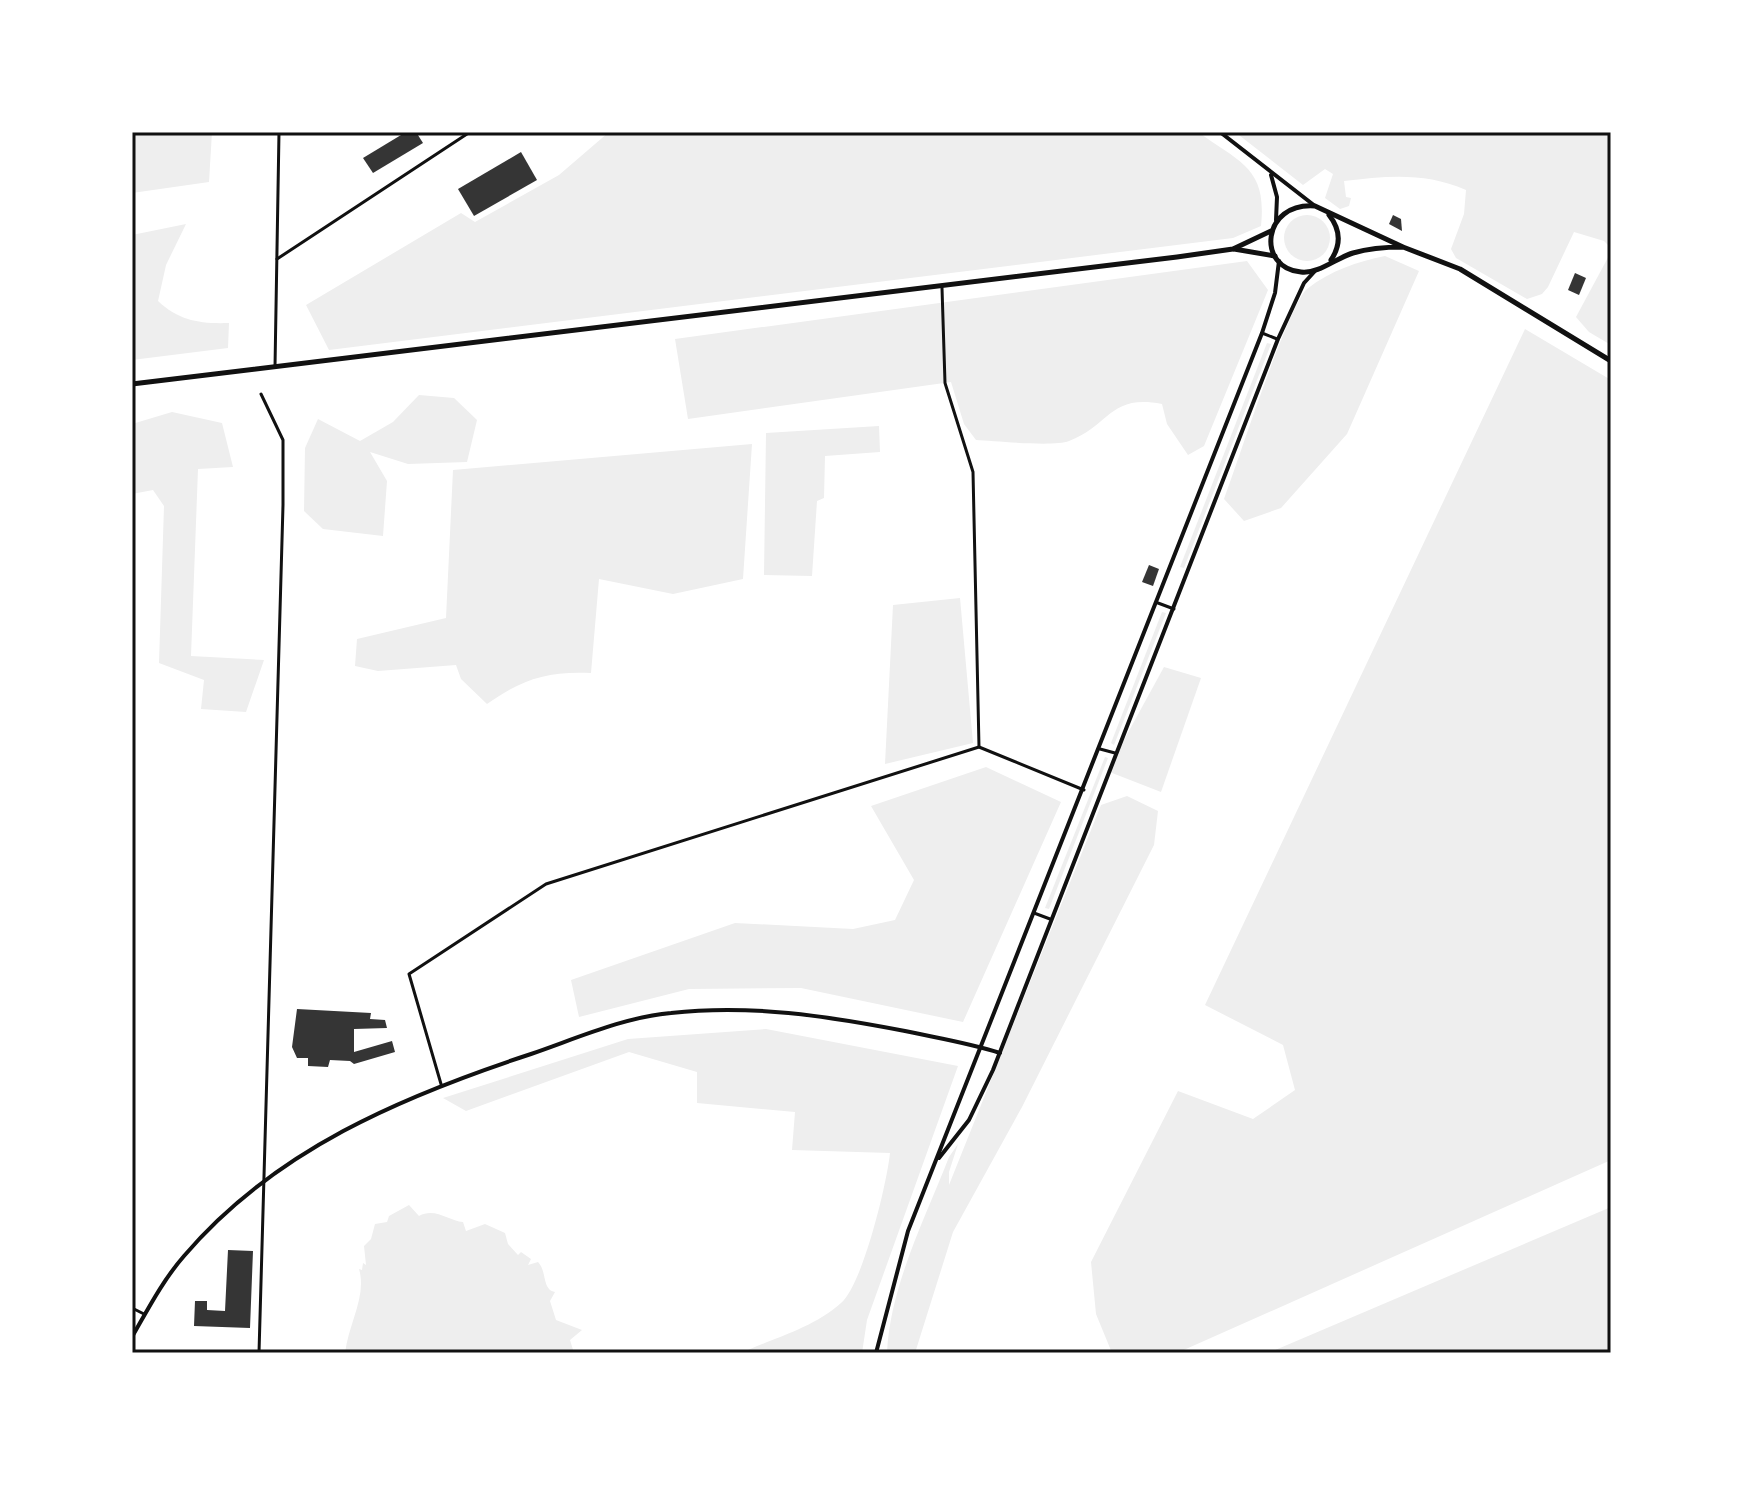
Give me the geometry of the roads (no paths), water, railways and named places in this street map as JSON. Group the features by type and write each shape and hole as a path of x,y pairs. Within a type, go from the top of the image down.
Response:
{"main road":[{"path":"1277,258 1271,231 1276,220 1286,210 1300,205 1315,206 1403,247 1460,269 1611,361"},
{"path":"1326,211 1336,223 1339,240 1329,263"},
{"path":"132,384 1233,249 1271,231"},
{"path":"1233,249 1277,258 1290,269 1315,271 1352,253 1403,247"}],"street":[{"path":"275,367 279,132"},
{"path":"277,259 470,132"},
{"path":"1220,132 1315,206"},
{"path":"1270,173 1277,197 1276,220"},
{"path":"876,1353 908,1231 1262,333 1275,293 1277,258"},
{"path":"935,1163 969,1120 1000,1053 1278,339 1304,283 1315,271"},
{"path":"942,286 945,383 973,472 979,747"},
{"path":"1262,333 1278,339"},
{"path":"259,1353 283,440 261,394"},
{"path":"1158,603 1174,609"},
{"path":"441,1084 409,976 546,884 979,747 1084,790"},
{"path":"1100,749 1115,753"},
{"path":"1034,913 1050,919"},
{"path":"132,1337 183,1258 263,1185 359,1121 441,1084 596,1032 666,1013 774,1010 831,1017 979,1046 1000,1053"},
{"path":"132,1308 144,1314"}]}
